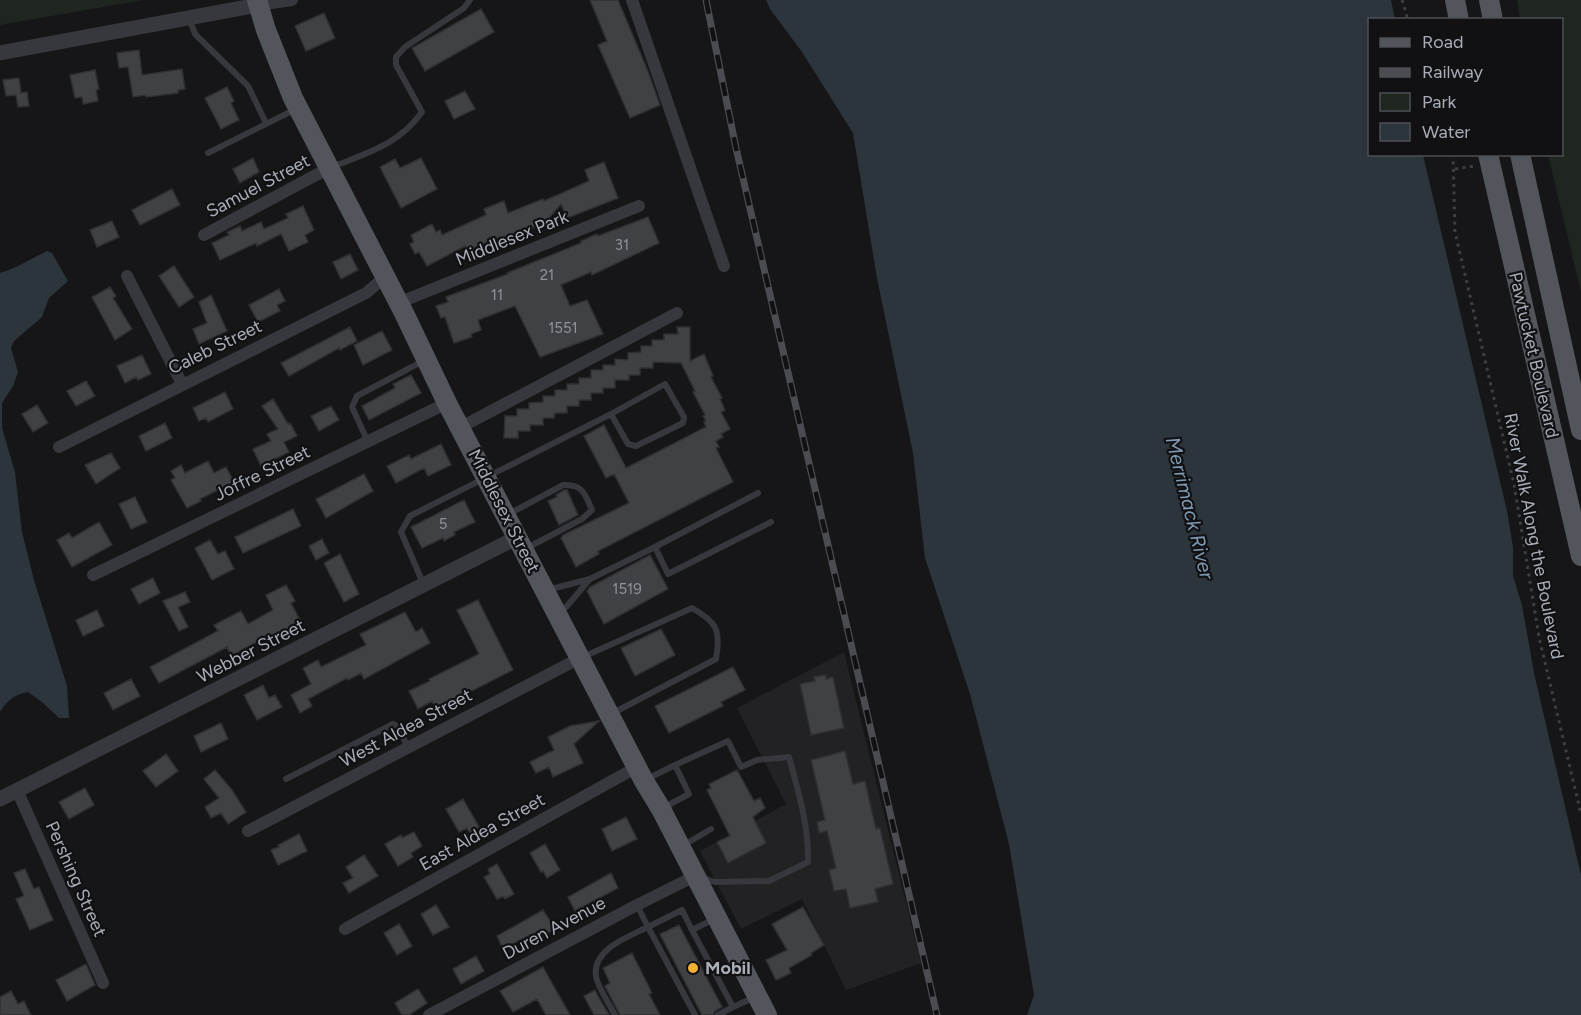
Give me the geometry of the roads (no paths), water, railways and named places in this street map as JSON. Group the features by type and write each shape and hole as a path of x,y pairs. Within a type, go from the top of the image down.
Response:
{"main road":[{"path":"1455,0 1459,18"},
{"path":"1489,0 1493,18"},
{"name":"Middlesex Street","path":"258,2 269,40 298,108 447,403 640,774 662,809 767,1015"},
{"name":"Pawtucket Boulevard","path":"1520,156 1581,430"},
{"name":"Pawtucket Boulevard","path":"1481,160 1581,556"}],"street":[{"path":"0,53 189,18 258,2 292,0"},
{"path":"632,0 724,266"},
{"name":"Samuel Street","path":"204,236 329,168"},
{"name":"Middlesex Park","path":"398,303 639,206"},
{"path":"127,276 182,384"},
{"name":"Caleb Street","path":"59,447 366,293 385,277"},
{"path":"461,427 677,313"},
{"name":"Joffre Street","path":"93,575 447,403"},
{"name":"Webber Street","path":"0,799 424,585 521,544"},
{"name":"West Aldea Street","path":"248,831 580,658"},
{"name":"East Aldea Street","path":"345,929 640,774"},
{"name":"Pershing Street","path":"17,790 103,983"},
{"name":"Duren Avenue","path":"429,1015 696,875"}],"lane":[{"path":"329,168 394,141 411,127 422,112 396,65 396,57 405,47 464,8 470,0"},
{"path":"189,18 195,34 248,86 266,123"},
{"path":"208,153 298,108"},
{"path":"368,442 352,407 357,396 426,359"},
{"path":"424,585 401,532 410,516 611,414 665,384 684,417 684,423 636,446 628,444 611,414"},
{"path":"507,515 563,485 573,484 584,491 592,510 582,519 521,544"},
{"path":"545,590 590,579 758,493"},
{"path":"655,547 668,574 771,522"},
{"path":"559,616 590,579"},
{"path":"580,658 692,608 710,618 719,639 716,659 610,715"},
{"path":"286,778 393,724 397,726 408,747"},
{"path":"640,774 675,765 728,741 741,767 758,760 789,757 809,840 808,862 769,881 715,882 696,875"},
{"path":"662,809 689,794 675,765"},
{"path":"681,847 711,829"},
{"path":"637,905 695,1015"},
{"path":"615,1015 596,976 598,961 612,946 682,910 733,1007"},
{"path":"692,930 717,917"},
{"path":"718,1015 758,996"}],"water":[{"name":"Merrimack River","path":"766,0 1391,0 1395,18 1368,18 1368,156 1423,156 1507,511 1513,547 1513,576 1522,605 1534,673 1581,875 1581,1015 1027,1015 1034,995 1009,844 970,694 925,558 913,453 877,278 853,133 802,52 770,9"},
{"path":"47,251 52,253 68,281 49,298 42,317 14,341 11,348 18,372 13,386 2,403 2,428 15,472 22,532 34,580 67,686 69,718 59,718 28,692 11,699 0,712 0,273"}],"railway":[{"path":"706,0 736,148 937,1015"}],"place":[{"name":"Mobil","path":"693,968"}]}
